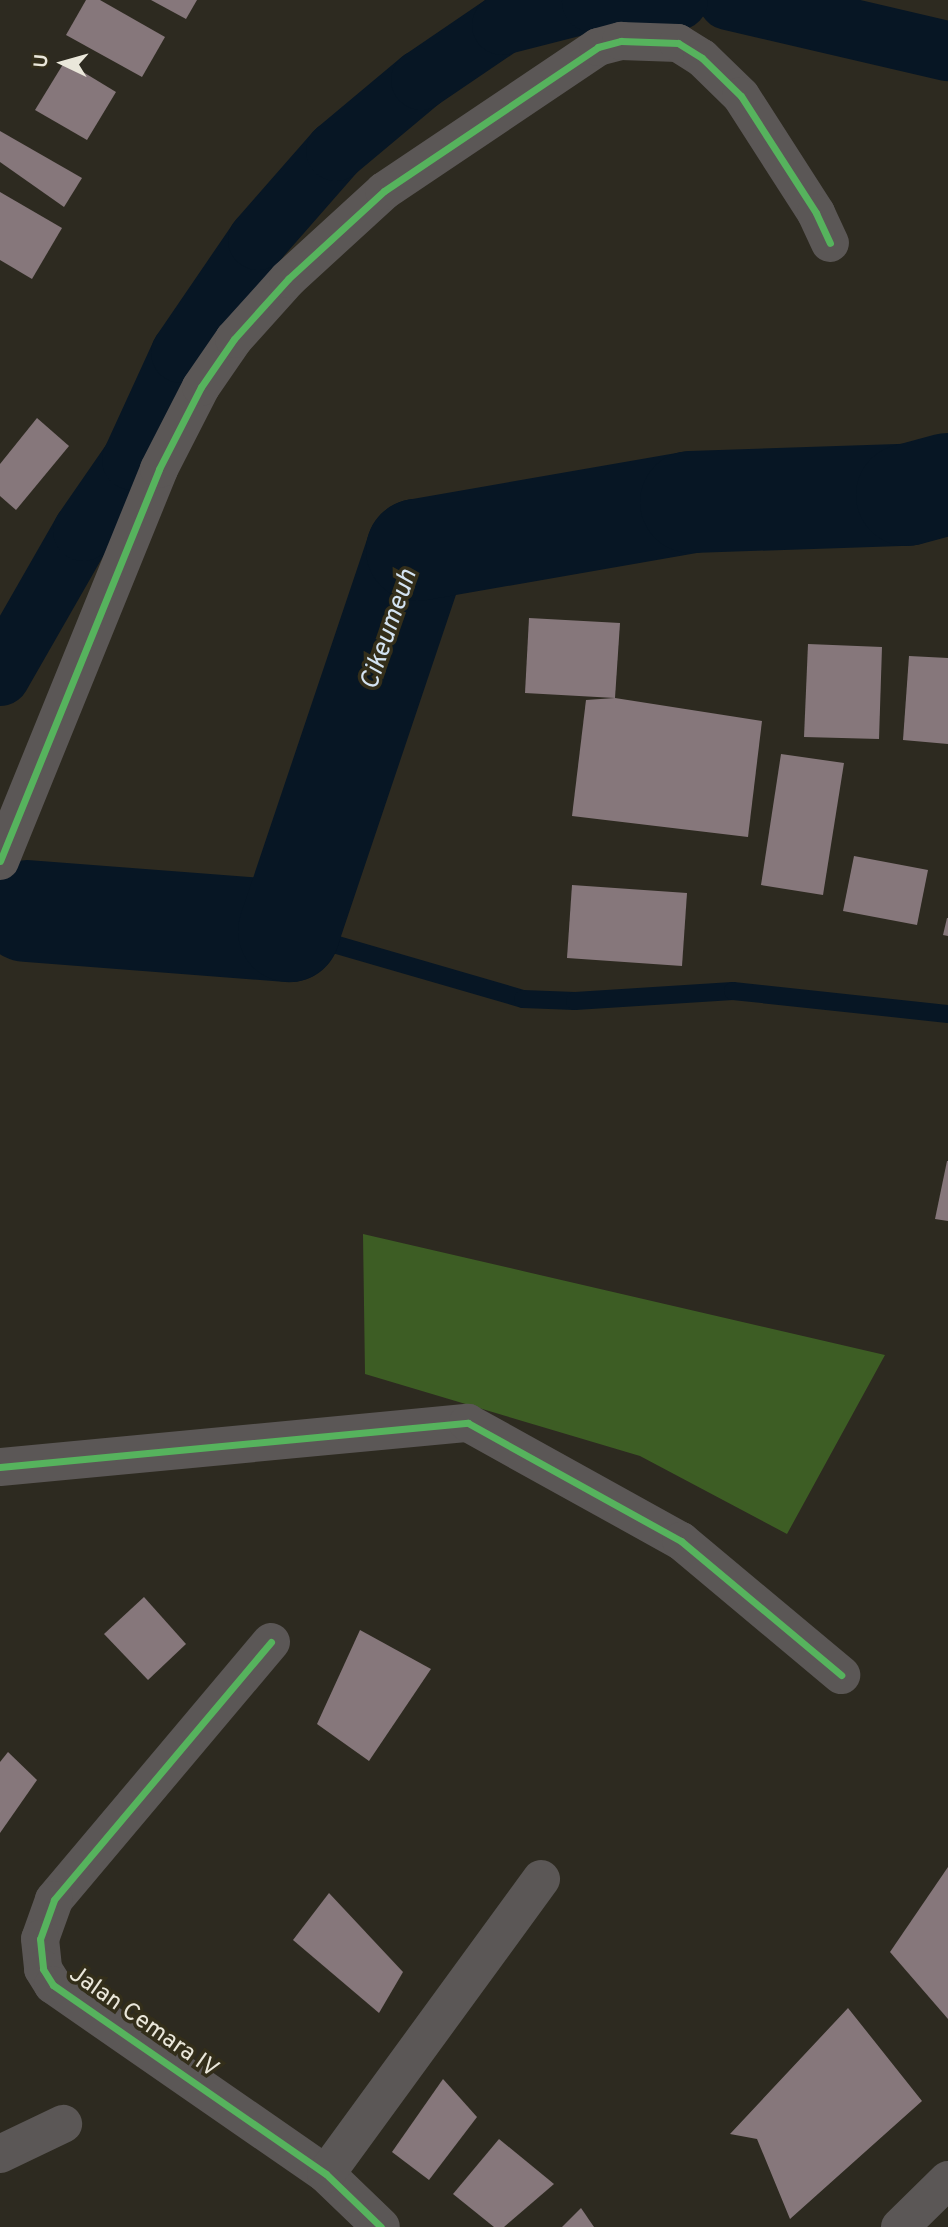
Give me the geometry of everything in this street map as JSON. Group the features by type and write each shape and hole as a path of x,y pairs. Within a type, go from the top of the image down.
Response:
{"street":[{"path":"0,861 159,469 201,387 234,338 288,279 384,191 598,47 621,41 678,43 702,58 741,96 816,213 830,243"},
{"path":"0,1467 468,1423 681,1541 841,1675"},
{"name":"Jalan Cemara IV","path":"271,1642 54,1900 40,1939 43,1969 53,1985 326,2174 381,2227"},
{"path":"326,2174 541,1878"},
{"path":"0,2154 63,2124"},
{"path":"916,2222 948,2180"}],"green space":[{"path":"363,1234 885,1355 787,1534 640,1456 365,1374"}],"building":[{"path":"86,0 100,0 165,37 142,77 66,35"},
{"path":"151,0 197,0 186,19"},
{"path":"65,61 116,92 87,140 35,110"},
{"path":"0,131 82,178 64,207 0,162"},
{"path":"0,192 62,228 32,279 0,260"},
{"path":"37,418 69,446 16,510 0,496 0,464"},
{"path":"529,618 620,623 615,698 525,693"},
{"path":"808,644 882,647 879,739 804,737"},
{"path":"909,656 948,658 948,744 903,740"},
{"path":"615,698 762,721 748,837 572,816 586,700"},
{"path":"781,754 844,763 823,895 761,885"},
{"path":"854,856 928,870 917,925 843,911"},
{"path":"572,885 687,893 682,966 567,958"},
{"path":"948,918 948,936 943,935"},
{"path":"948,1161 948,1221 935,1219"},
{"path":"144,1597 186,1644 148,1680 104,1634"},
{"path":"360,1630 431,1669 369,1761 317,1724"},
{"path":"8,1752 37,1780 0,1833 0,1762"},
{"path":"948,1867 948,2019 890,1952"},
{"path":"329,1893 403,1972 379,2013 293,1940"},
{"path":"848,2008 922,2101 790,2219 757,2139 730,2134"},
{"path":"443,2079 477,2117 429,2180 392,2152"},
{"path":"499,2139 554,2184 504,2227 494,2227 453,2194"},
{"path":"581,2208 594,2227 562,2227"}],"waterway":[{"path":"0,676 83,531 132,460 181,353 258,240 336,151 421,80 502,25 592,2 678,0"},
{"path":"728,0 948,51"},
{"name":"Cikeumeuh","path":"27,911 289,931 417,550 691,502 907,495 948,484"},
{"path":"289,931 523,999 575,1001 733,991 948,1014"}],"cycle path":[{"path":"0,861 159,469 201,387 234,339 288,279 384,191 598,47 621,41 678,43 702,58 741,96 816,213 830,243"},
{"path":"0,1467 468,1423 681,1541 841,1675"},
{"path":"271,1642 54,1900 40,1939 43,1969 53,1985 326,2174 381,2227"}]}
